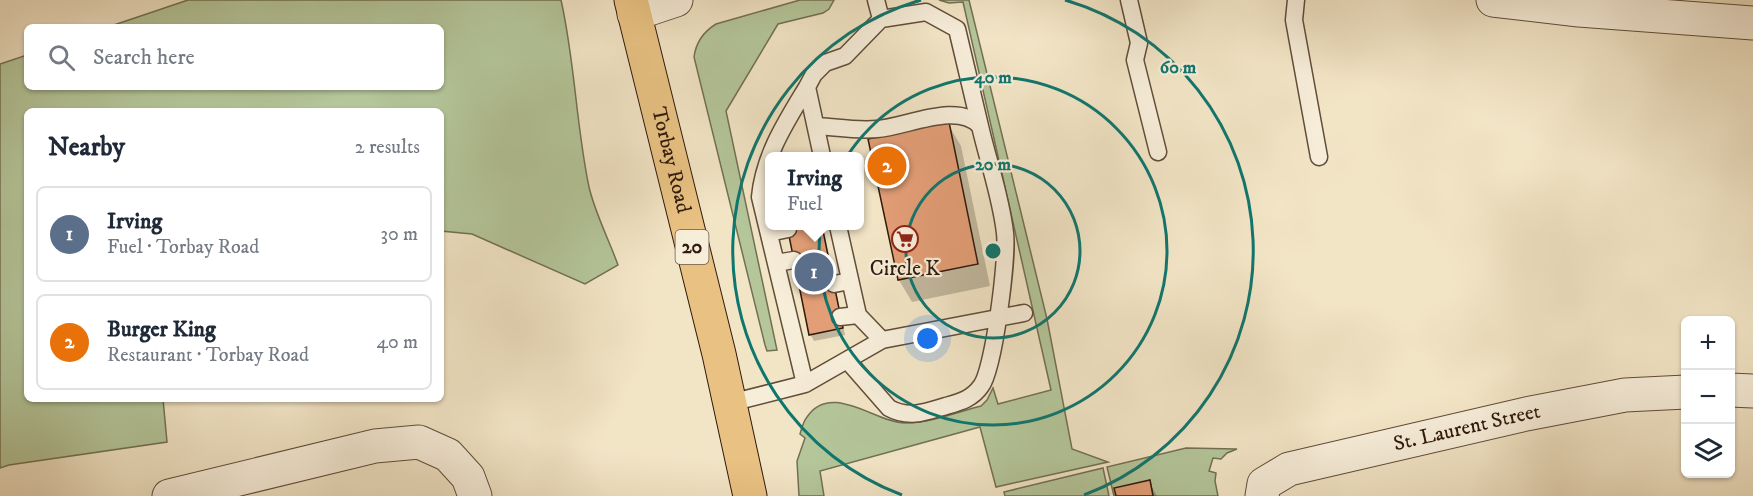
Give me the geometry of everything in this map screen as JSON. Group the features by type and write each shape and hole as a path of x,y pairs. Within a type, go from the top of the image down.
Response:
{"main road":[{"name":"Torbay Road","path":"633,7 730,403 750,496"}],"street":[{"path":"633,7 676,0"},
{"path":"1492,0 1579,10 1753,23"},
{"path":"1735,390 1753,391"},
{"name":"St. Laurent Street","path":"1262,496 1264,484 1289,469 1526,414 1625,395 1681,392"},
{"path":"169,496 375,446 419,442 448,455 468,477 475,496"}],"lane":[{"path":"876,0 880,19"},
{"path":"1129,0 1139,43 1135,60 1158,152"},
{"path":"1296,0 1294,20 1319,157"},
{"path":"771,152 814,74 825,63 845,56 880,19 926,12 957,29 1005,234 1006,256 990,364 982,385 967,400 918,414 897,412 889,408 847,360"},
{"path":"807,87 821,152"},
{"path":"816,126 876,129 957,114 974,120 980,126"},
{"path":"765,172 760,197 765,204"},
{"path":"769,230 776,263 792,292 799,324 805,384"},
{"path":"769,233 783,230"},
{"path":"837,230 835,253 842,283 858,315 882,340"},
{"path":"776,263 794,260"},
{"path":"730,403 805,384 882,340 1024,313"},
{"path":"840,317 858,315"}],"green space":[{"path":"188,0 561,0 589,187 598,217 618,265 585,284 472,234 444,231 444,108 24,108 24,402 163,402 167,442 0,468 0,64 24,56 24,90 444,90 444,24 117,24"},
{"path":"800,0 834,0 829,9 823,13 778,24 726,111 777,350 767,351 694,57 701,38 716,24"},
{"path":"939,0 969,0 1047,319 1072,449 1108,462 996,487 980,427 820,471 824,496 799,496 797,461 805,438 800,434 806,419 817,407 828,403 841,403 893,421 914,423 981,406 993,388 998,404 1051,390 963,2 949,3"},
{"path":"1186,448 1237,449 1227,453 1221,459 1213,458 1209,471 1216,473 1218,496 1153,496 1150,481 1114,496 1107,467"},
{"path":"1103,468 1109,496 1005,496 1004,492"}],"building":[{"path":"949,122 978,264 898,280 868,139"},
{"path":"788,230 823,230 843,328 809,335"},
{"path":"1150,480 1153,496 1116,496 1114,488"}],"place":[{"name":"Burger King","path":"887,166"},
{"name":"Circle K","path":"905,239"},
{"name":"Irving","path":"814,272"}]}
